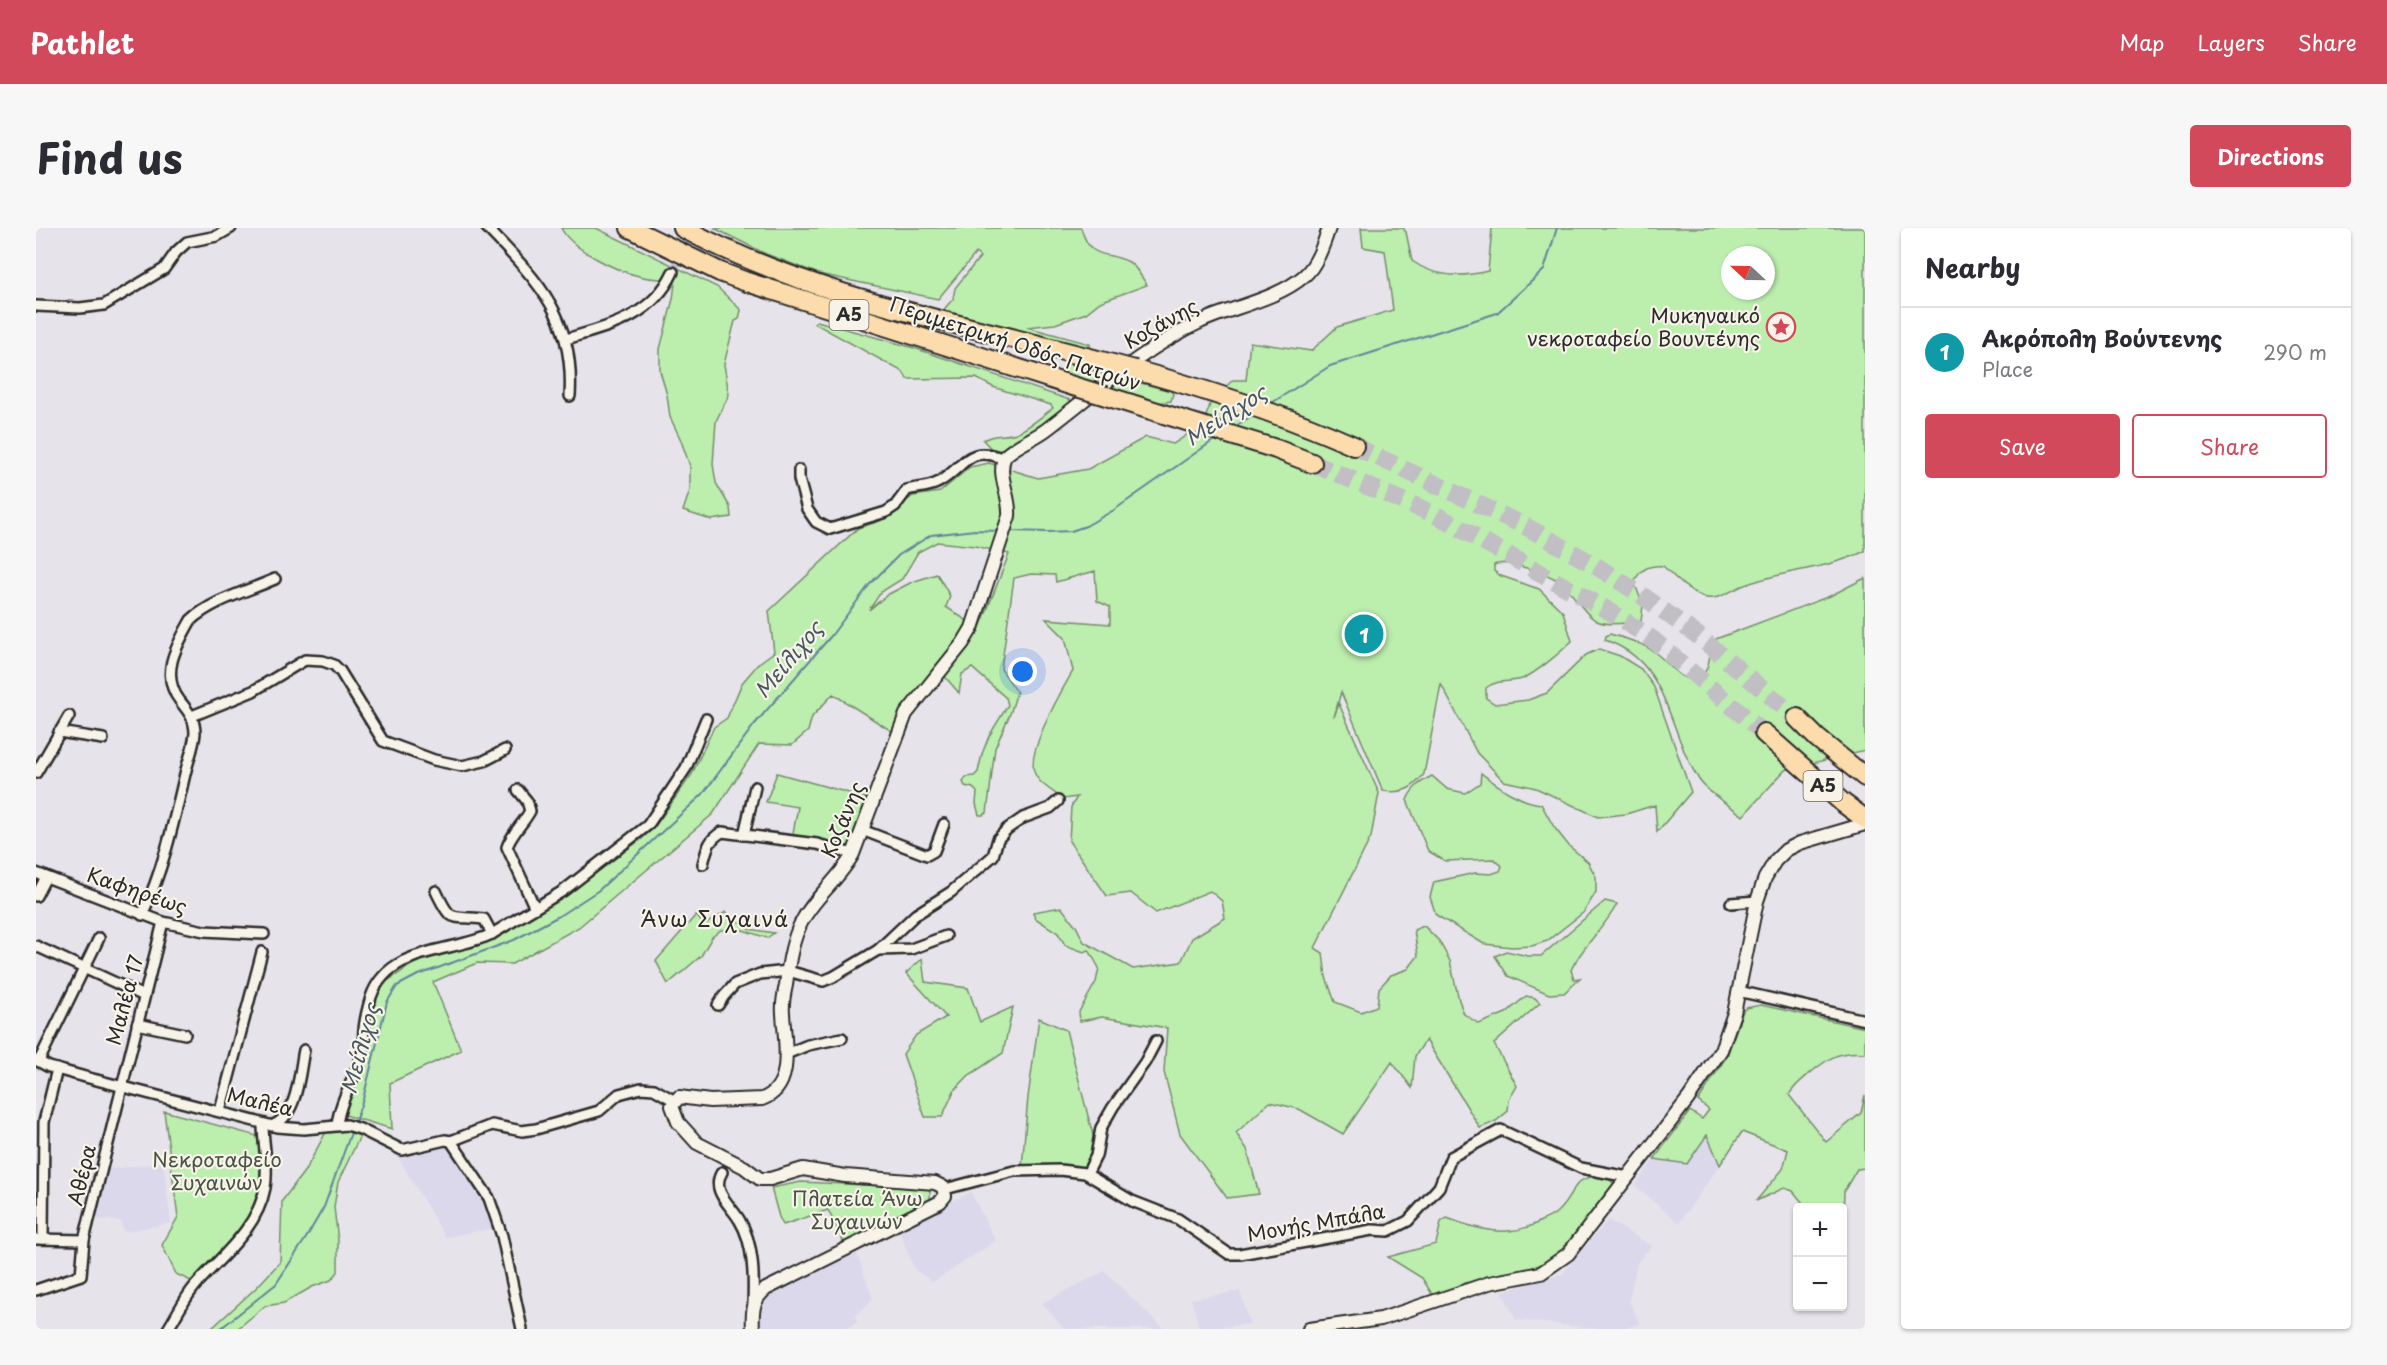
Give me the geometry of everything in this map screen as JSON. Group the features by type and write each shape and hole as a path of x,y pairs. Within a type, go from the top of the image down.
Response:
{"highway":[{"name":"Περιμετρική Οδός Πατρών","path":"630,228 720,272 744,281 1312,463"},
{"name":"Περιμετρική Οδός Πατρών","path":"683,228 794,276 861,299 1231,397 1354,446"},
{"name":"Α5","path":"1797,718 1817,738 1865,777"},
{"name":"Α5","path":"1764,733 1843,803 1865,819"}],"street":[{"path":"36,306 80,308 104,305 164,269 176,252 187,242 217,236 231,228"},
{"path":"487,228 539,286 554,310 566,339 570,369 570,396"},
{"name":"Κοζάνης","path":"675,1101 681,1097 736,1102 764,1099 778,1086 786,1054 783,1010 788,971 801,923 812,906 841,874 853,854 906,714 972,628 1000,547 1010,510 1002,473 1004,459 1011,451 1044,431 1105,381 1144,353 1199,322 1286,288 1303,278 1316,260 1329,228"},
{"path":"566,339 612,324 640,310 659,295 673,272"},
{"path":"800,470 802,496 809,513 819,524 834,529 886,512 895,506 908,490 940,482 970,456 987,454 1004,459"},
{"path":"142,915 162,859 195,733 192,716 175,693 169,666 191,620 211,607 275,579"},
{"path":"192,716 253,691 298,662 315,659 331,664 340,671 383,741 434,760 462,766 484,761 505,750"},
{"path":"36,773 69,716"},
{"path":"337,1125 342,1103 364,1046 364,1030 371,998 381,980 403,962 417,955 441,947 481,939 492,934 563,891 648,825 686,768 706,718"},
{"path":"59,732 103,739"},
{"path":"744,835 755,787"},
{"path":"518,790 527,801 530,811 511,836 507,847 535,908"},
{"path":"718,1005 729,989 743,979 760,974 788,971 823,981 878,950 909,920 948,895 993,856 998,839 1007,829 1023,818 1050,808 1058,801"},
{"path":"862,830 927,855 934,851 944,824"},
{"path":"1309,1329 1381,1319 1489,1283 1541,1273 1568,1254 1716,1060 1730,1027 1757,901 1770,869 1786,850 1800,843 1865,824"},
{"path":"703,864 712,837 722,832 818,844 853,854"},
{"name":"Καφηρέως","path":"36,873 163,922 204,931 264,934"},
{"path":"36,896 46,877"},
{"path":"436,891 448,915 455,918 484,919 492,934"},
{"path":"1731,903 1757,901"},
{"name":"Μαλέα 17","path":"121,1087 163,922"},
{"path":"878,950 911,949 946,936"},
{"path":"38,1060 99,938"},
{"path":"36,946 144,996"},
{"path":"220,1111 262,952"},
{"path":"1738,991 1865,1020"},
{"path":"137,1024 185,1034"},
{"path":"786,1054 808,1045 842,1038"},
{"path":"1087,1174 1096,1156 1101,1128 1145,1062 1156,1041"},
{"path":"168,1329 193,1289 226,1256 239,1239 261,1201 268,1171 267,1125 282,1120 290,1108 304,1050"},
{"name":"Μαλέα","path":"38,1060 57,1069 267,1125 299,1129 337,1125 354,1127 402,1150 444,1140 451,1141 492,1125 522,1131 536,1129 599,1112 619,1094 641,1088 654,1089 675,1101"},
{"path":"57,1069 40,1121 39,1239 84,1240"},
{"name":"Αθέρα","path":"36,1290 72,1279 82,1272 84,1240 121,1087"},
{"path":"675,1101 672,1107 676,1119 694,1142 744,1167 760,1179 770,1179 803,1169 845,1176 931,1182 945,1189 945,1196 940,1202 766,1289 758,1297 753,1307"},
{"name":"Μονής Μπάλα","path":"945,1189 1014,1171 1060,1170 1087,1174 1132,1201 1178,1219 1230,1254 1240,1254 1372,1230 1388,1231 1399,1227 1408,1221 1439,1187 1451,1157 1502,1130 1581,1168 1628,1177"},
{"path":"451,1141 489,1198 502,1236 522,1329"},
{"path":"722,1172 717,1185 720,1193 736,1214 747,1236 751,1258 753,1329"}],"shaded area":[{"path":"1707,1134 1720,1165 1679,1223 1635,1186 1654,1159 1687,1164"},
{"path":"447,1144 478,1188 496,1228 445,1237 398,1157"},
{"path":"163,1163 171,1223 124,1232 120,1221 95,1219 109,1169"},
{"path":"971,1192 996,1241 933,1282 915,1270 898,1228"},
{"path":"1608,1220 1652,1246 1637,1263 1629,1301 1640,1324 1622,1329 1599,1329 1516,1320 1502,1292 1562,1274"},
{"path":"856,1250 873,1300 855,1316 858,1322 844,1329 758,1329 757,1307 764,1296"},
{"path":"1105,1271 1164,1329 1064,1329 1042,1303"},
{"path":"1240,1291 1250,1324 1200,1329 1191,1299"}],"green space":[{"path":"561,228 596,228 717,287 741,310 739,319 735,321 724,364 729,395 716,421 713,464 716,483 730,507 731,517 711,520 683,511 690,490 690,466 670,417 660,371 660,349 675,283 629,273 607,264 574,244"},
{"path":"714,228 1081,228 1085,239 1094,251 1129,262 1147,285 1100,302 1086,313 1055,324 1027,327 1090,344 1091,350 945,313 945,308 953,299 955,288 980,257 976,253 938,299 819,274 766,254"},
{"path":"1361,228 1403,228 1406,232 1412,261 1439,273 1468,275 1488,271 1492,228 1865,228 1865,551 1835,562 1773,576 1713,598 1703,597 1692,591 1663,566 1649,567 1639,574 1634,582 1643,605 1641,622 1617,624 1595,620 1565,586 1555,579 1517,566 1494,565 1494,571 1501,576 1539,589 1563,612 1572,641 1548,662 1522,679 1490,685 1486,688 1486,698 1495,704 1528,700 1547,693 1586,655 1599,649 1620,656 1641,669 1654,687 1691,792 1657,832 1655,805 1626,814 1598,817 1536,788 1504,781 1477,753 1441,684 1424,774 1406,789 1396,792 1383,791 1341,692 1334,717 1339,704 1379,793 1371,837 1315,948 1323,953 1326,977 1335,1002 1361,1012 1377,1006 1379,988 1391,975 1408,969 1418,956 1414,930 1424,926 1439,941 1450,961 1464,1014 1479,1024 1506,1013 1526,996 1535,998 1540,1003 1494,1044 1517,1086 1509,1100 1508,1111 1496,1121 1480,1128 1426,1040 1415,1056 1412,1088 1392,1062 1343,1134 1299,1109 1270,1102 1236,1133 1247,1149 1259,1194 1227,1198 1180,1134 1164,1072 1167,1028 1102,1017 1080,1021 1079,1012 1096,982 1099,968 1089,950 1084,952 1065,945 1058,933 1035,918 1033,912 1061,907 1076,926 1084,942 1133,969 1181,962 1192,938 1225,918 1222,901 1210,891 1156,913 1131,893 1107,896 1069,841 1071,807 1077,797 1063,799 1043,784 1035,774 1033,765 1039,738 1073,671 1065,638 1046,619 1110,624 1110,607 1097,601 1095,571 1056,582 1055,575 1031,574 1014,578 1001,669 1017,692 995,748 987,813 979,815 976,804 977,792 965,786 963,782 966,777 974,776 978,772 989,736 1008,705 1006,698 972,668 962,674 959,693 941,672 978,633 1009,554 975,546 937,542 918,552 902,579 881,592 869,610 887,595 912,582 937,574 950,596 946,607 972,624 893,732 833,694 812,717 808,731 792,745 759,744 713,814 579,927 512,964 477,963 433,982 461,1050 390,1083 392,1129 342,1114 374,1002 384,983 416,962 485,942 579,883 642,839 656,825 692,774 714,727 727,718 742,683 759,663 774,652 769,611 858,528 880,521 913,496 940,492 970,467 989,463 1038,478 1088,469 1146,437 1173,444 1197,427 1206,416 1210,402 1233,380 1246,380 1250,342 1311,351 1337,327 1393,310 1385,251 1363,247"},
{"path":"817,321 914,348 1076,402 1003,453 997,452 983,440 1021,431 1053,408 1051,405 993,387 976,378 907,379 903,372 814,323"},
{"path":"1069,364 1171,391 1173,394 1171,401 1157,403 1061,373 1065,365"},
{"path":"1865,578 1865,750 1785,770 1743,816 1714,795 1700,781 1680,741 1655,681 1643,664 1627,650 1605,640 1606,636 1610,634 1641,644 1653,651 1680,675 1697,681 1706,670 1716,639 1830,596"},
{"path":"777,773 867,798 850,848 843,849 792,838 798,807 766,802"},
{"path":"1481,773 1516,797 1541,804 1554,827 1569,846 1588,862 1596,877 1596,892 1584,912 1547,941 1532,946 1512,947 1484,944 1436,915 1430,897 1434,882 1475,873 1491,874 1500,871 1502,866 1494,859 1445,861 1428,851 1407,800 1417,786 1432,776 1447,789 1465,793 1480,783"},
{"path":"1605,901 1617,904 1571,970 1574,979 1580,978 1564,993 1549,994 1508,976 1495,956 1506,951 1528,956 1541,956"},
{"path":"726,912 749,929 774,933 767,938 743,930 721,930 712,937 701,956 668,984 656,961 696,915 704,925"},
{"path":"922,959 925,982 968,988 980,1022 1013,1007 1003,1053 968,1076 954,1091 942,1117 925,1117 903,1054 916,1035 946,1017 906,973"},
{"path":"1761,1005 1865,1028 1865,1053 1856,1052 1835,1056 1800,1081 1789,1095 1826,1142 1861,1113 1865,1095 1865,1168 1857,1169 1844,1191 1844,1203 1803,1203 1793,1191 1784,1188 1756,1201 1783,1169 1788,1150 1742,1132 1720,1165 1707,1135 1687,1164 1654,1159 1690,1111 1702,1119 1709,1110 1698,1101 1727,1056 1746,1008"},
{"path":"1039,1018 1066,1030 1095,1143 1095,1150 1086,1171 1022,1167 1028,1097"},
{"name":"Νεκροταφείο Συχαινών","path":"164,1111 257,1136 261,1161 260,1182 247,1218 223,1250 191,1281 176,1274 162,1245 178,1217"},
{"path":"344,1130 360,1136 338,1182 334,1207 338,1241 338,1272 331,1280 312,1287 284,1303 265,1306 237,1329 211,1329 257,1287 280,1262 282,1201 306,1169 326,1132"},
{"path":"1606,1176 1615,1185 1568,1246 1552,1261 1445,1295 1432,1294 1422,1278 1388,1257 1436,1244 1441,1222 1447,1218 1494,1231 1529,1227 1555,1213 1580,1182"},
{"name":"Πλατεία Άνω Συχαινών","path":"801,1182 930,1188 930,1201 845,1245 828,1210 783,1225 771,1188"}],"waterway":[{"name":"Μείλιχος","path":"1270,404 1330,366 1497,313 1544,270 1557,228"},
{"name":"Μείλιχος","path":"1234,427 1255,414"},
{"name":"Μείλιχος","path":"1007,531 1071,531 1086,526 1114,510 1217,438"},
{"name":"Μείλιχος","path":"354,1125 363,1099 387,1002 397,986 416,976 514,940 559,916 599,890 703,794 754,725 831,636 870,584 899,555 931,535 975,530 999,531"},
{"name":"Μείλιχος","path":"220,1329 276,1284 324,1207 352,1130"}],"tunnel":[{"path":"673,272 690,230"},
{"path":"1354,446 1527,527 1596,566 1697,635 1797,718"},
{"path":"1312,463 1434,514 1609,611 1652,639 1764,733"}],"place":[{"name":"Μυκηναικό νεκροταφείο Βουντένης","path":"1781,327"},
{"name":"Ακρόπολη Βούντενης","path":"1364,634"}],"district":[{"name":"Άνω Συχαινά","path":"715,920"}]}
